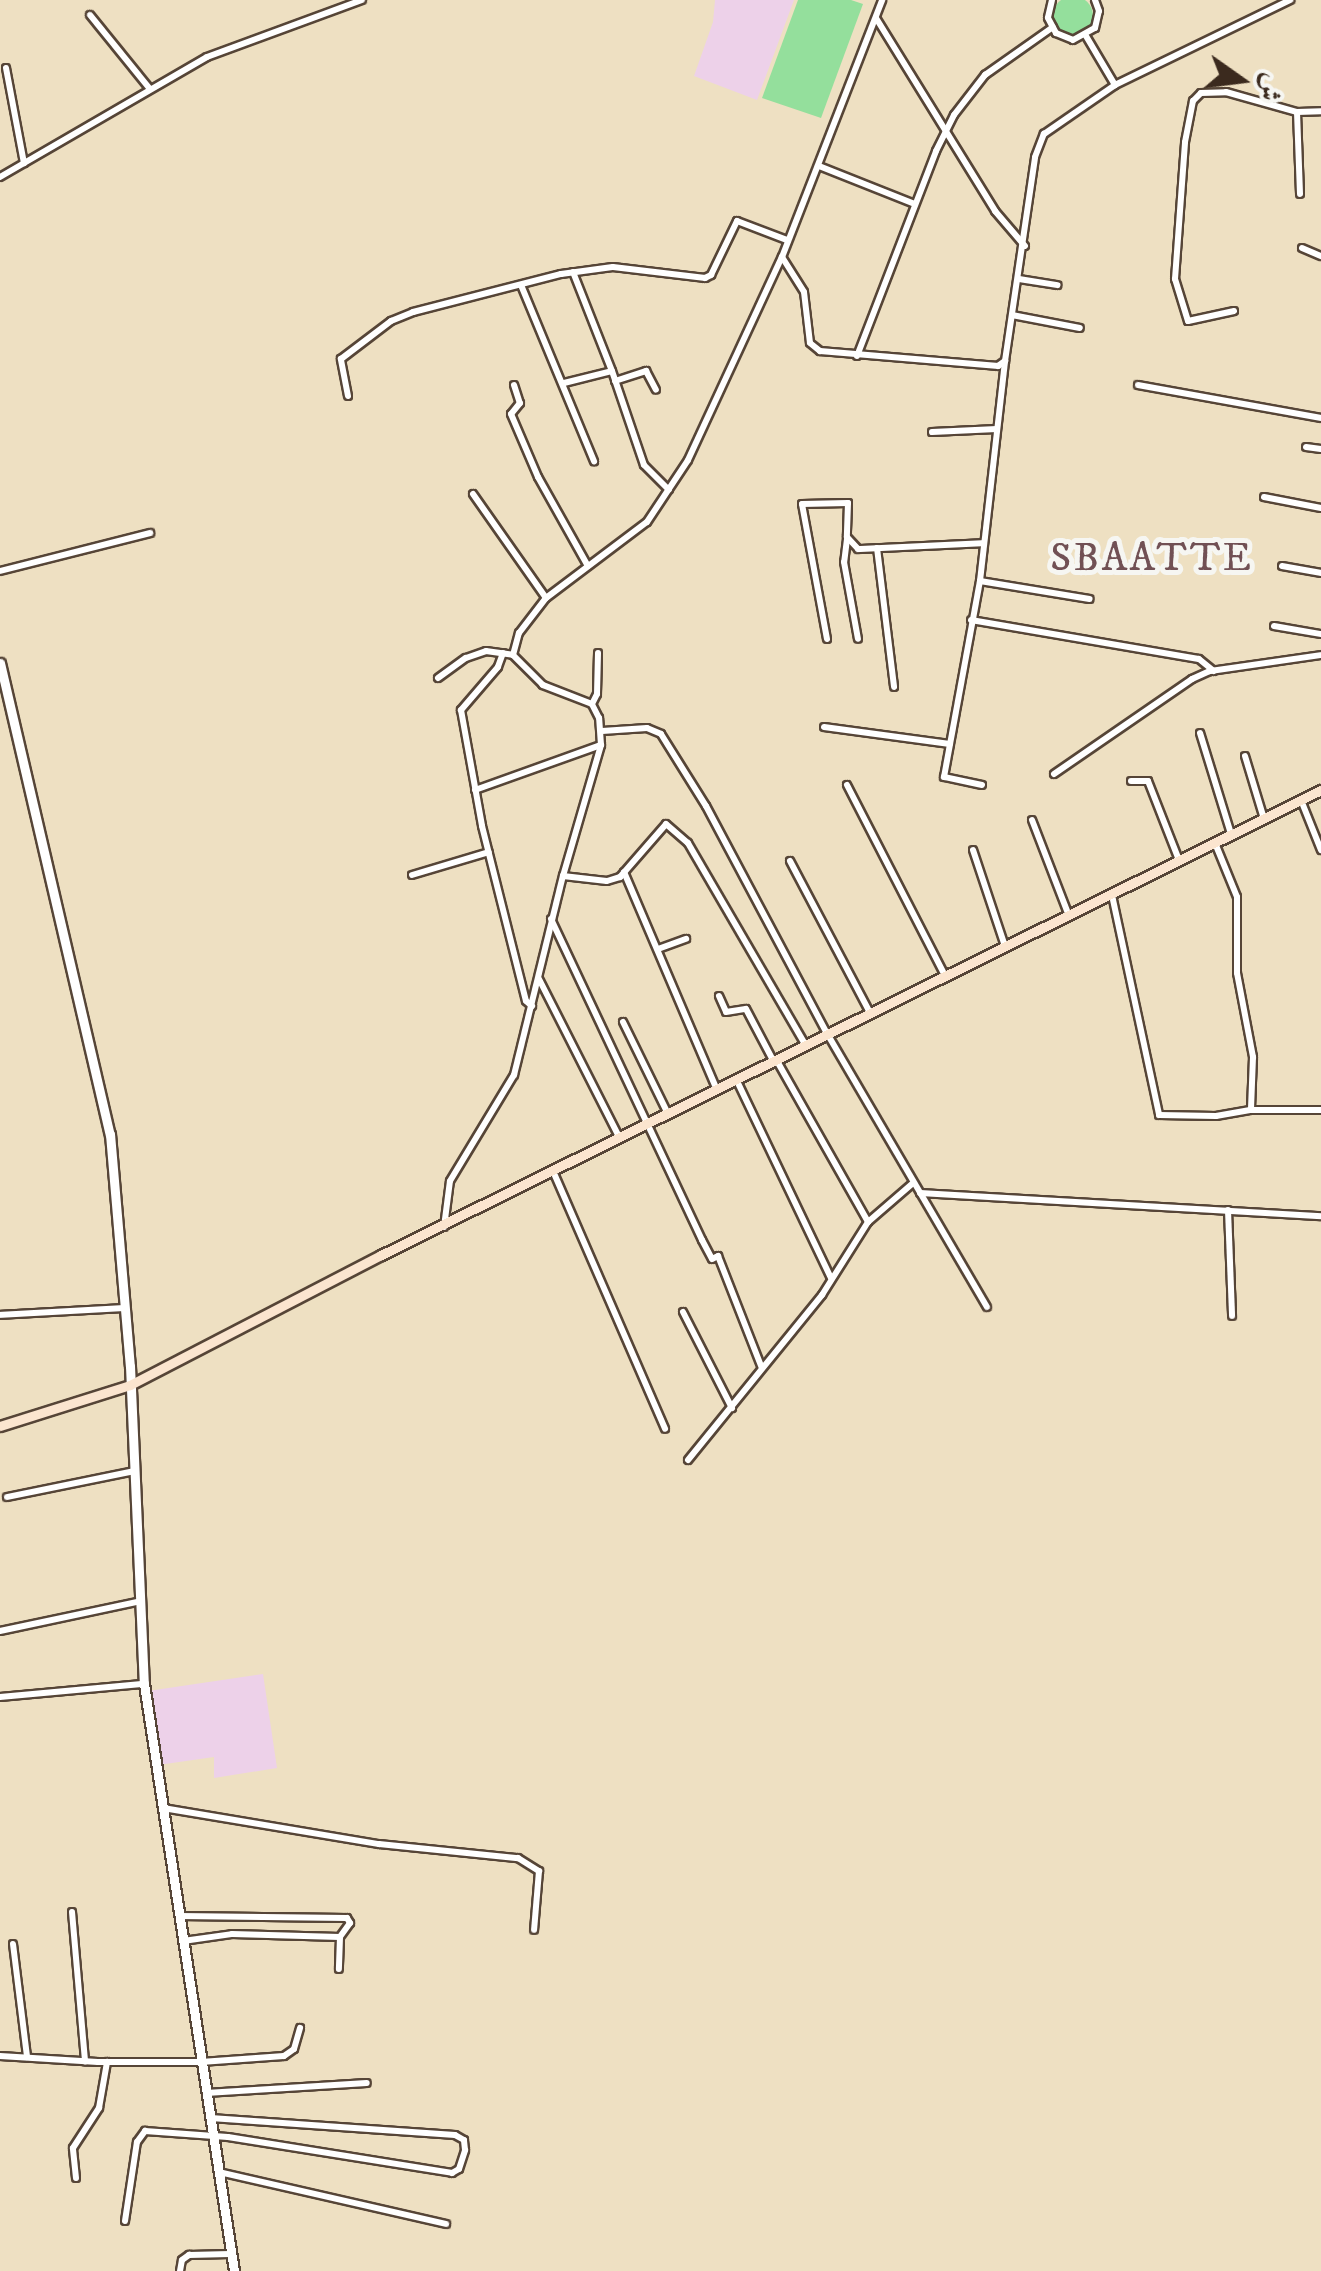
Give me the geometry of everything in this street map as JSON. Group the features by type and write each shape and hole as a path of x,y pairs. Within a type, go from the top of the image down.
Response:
{"main road":[{"path":"0,1426 130,1385 382,1255 444,1228 1321,790"}],"street":[{"path":"0,177 150,89 240,43 341,12 362,0"},
{"path":"513,655 522,628 546,598 647,522 670,490 782,257 882,0"},
{"path":"1052,0 1048,18 1064,38 1086,36 1099,20 1095,0"},
{"path":"982,785 944,778 980,580 1005,361 1036,157 1044,134 1115,85 1276,3 1290,0"},
{"path":"90,14 150,89"},
{"path":"876,17 995,211 1025,246"},
{"path":"857,356 947,128 985,75 1053,27"},
{"path":"1086,36 1115,85"},
{"path":"6,68 24,163"},
{"path":"1234,310 1188,321 1175,279 1185,142 1194,101 1201,92 1226,92 1297,112 1321,111"},
{"path":"1297,112 1300,194"},
{"path":"820,166 915,204"},
{"path":"348,396 341,360 390,321 573,272 613,267 705,278 711,275 737,221 787,240"},
{"path":"1302,248 1321,256"},
{"path":"782,257 804,292 810,343 820,351 998,366 1005,361"},
{"path":"573,272 644,465 670,490"},
{"path":"1019,279 1058,285"},
{"path":"521,284 594,460"},
{"path":"1012,315 1080,328"},
{"path":"564,384 612,370"},
{"path":"615,381 646,371 656,390"},
{"path":"514,385 520,404 510,414 538,477 588,566"},
{"path":"1138,385 1321,418"},
{"path":"932,432 997,430"},
{"path":"1306,447 1321,449"},
{"path":"474,494 546,598"},
{"path":"1264,497 1321,508"},
{"path":"827,638 802,504 848,503 844,562 858,639"},
{"path":"0,571 150,533"},
{"path":"847,537 858,549 984,542"},
{"path":"876,548 894,687"},
{"path":"1282,566 1321,573"},
{"path":"980,580 1090,600"},
{"path":"971,620 1200,659 1214,671"},
{"path":"1274,626 1321,634"},
{"path":"438,678 466,658 486,652 503,653 513,655 543,685 592,704"},
{"path":"503,653 498,667 460,710 489,852 526,1001 532,1006"},
{"path":"444,1228 444,1203 450,1181 508,1090 532,1006 563,876 601,745 602,730 592,704 597,694 598,653"},
{"path":"1054,774 1192,679 1214,671 1321,654"},
{"path":"0,662 108,1125 126,1308 144,1684 234,2271"},
{"path":"824,727 950,744"},
{"path":"602,730 647,728 662,734 828,1035 987,1307"},
{"path":"1200,733 1232,835"},
{"path":"475,790 601,745"},
{"path":"1246,756 1264,818"},
{"path":"1131,781 1148,781 1179,860"},
{"path":"847,784 945,977"},
{"path":"1301,800 1321,850"},
{"path":"1032,820 1069,916"},
{"path":"563,876 607,881 626,871 666,824 688,843 806,1046"},
{"path":"1216,842 1235,884 1237,973 1253,1057 1251,1110"},
{"path":"972,850 1006,948"},
{"path":"412,875 489,852"},
{"path":"790,862 870,1014"},
{"path":"626,871 717,1090"},
{"path":"1112,895 1157,1111 1169,1118 1251,1110 1321,1110"},
{"path":"552,920 712,1258 718,1256 762,1368"},
{"path":"658,948 686,939"},
{"path":"538,978 619,1138"},
{"path":"719,996 726,1012 746,1009 868,1222"},
{"path":"624,1022 668,1114"},
{"path":"737,1081 832,1279"},
{"path":"554,1171 666,1429"},
{"path":"688,1460 832,1279 868,1222 913,1182"},
{"path":"919,1192 1321,1216"},
{"path":"1228,1210 1232,1316"},
{"path":"0,1315 126,1308"},
{"path":"683,1312 732,1408"},
{"path":"7,1497 134,1472"},
{"path":"0,1631 140,1601"},
{"path":"0,1697 144,1684"},
{"path":"163,1808 380,1844 518,1858 539,1871 534,1930"},
{"path":"72,1912 85,2062"},
{"path":"179,1916 347,1918 350,1922 340,1937 339,1970"},
{"path":"183,1941 232,1934 340,1937"},
{"path":"13,1944 27,2057"},
{"path":"0,2056 85,2062 201,2062 284,2056 294,2049 300,2028"},
{"path":"76,2178 73,2148 99,2108 107,2062"},
{"path":"206,2093 367,2084"},
{"path":"126,2221 138,2142 145,2131 212,2136 452,2173 459,2169 465,2150 464,2140 455,2135 210,2118"},
{"path":"218,2172 446,2224"},
{"path":"180,2271 182,2260 189,2255 230,2254"}],"shaded area":[{"path":"715,0 794,0 757,100 694,76 713,22"},
{"path":"263,1674 277,1768 214,1778 214,1757 158,1765 148,1691"}],"green space":[{"path":"1073,-4 1087,2 1093,16 1087,30 1073,36 1059,30 1053,16 1059,2"},
{"path":"798,0 851,0 863,4 821,118 762,98"}],"district":[{"name":"SBAATTE","path":"1152,559"}]}
